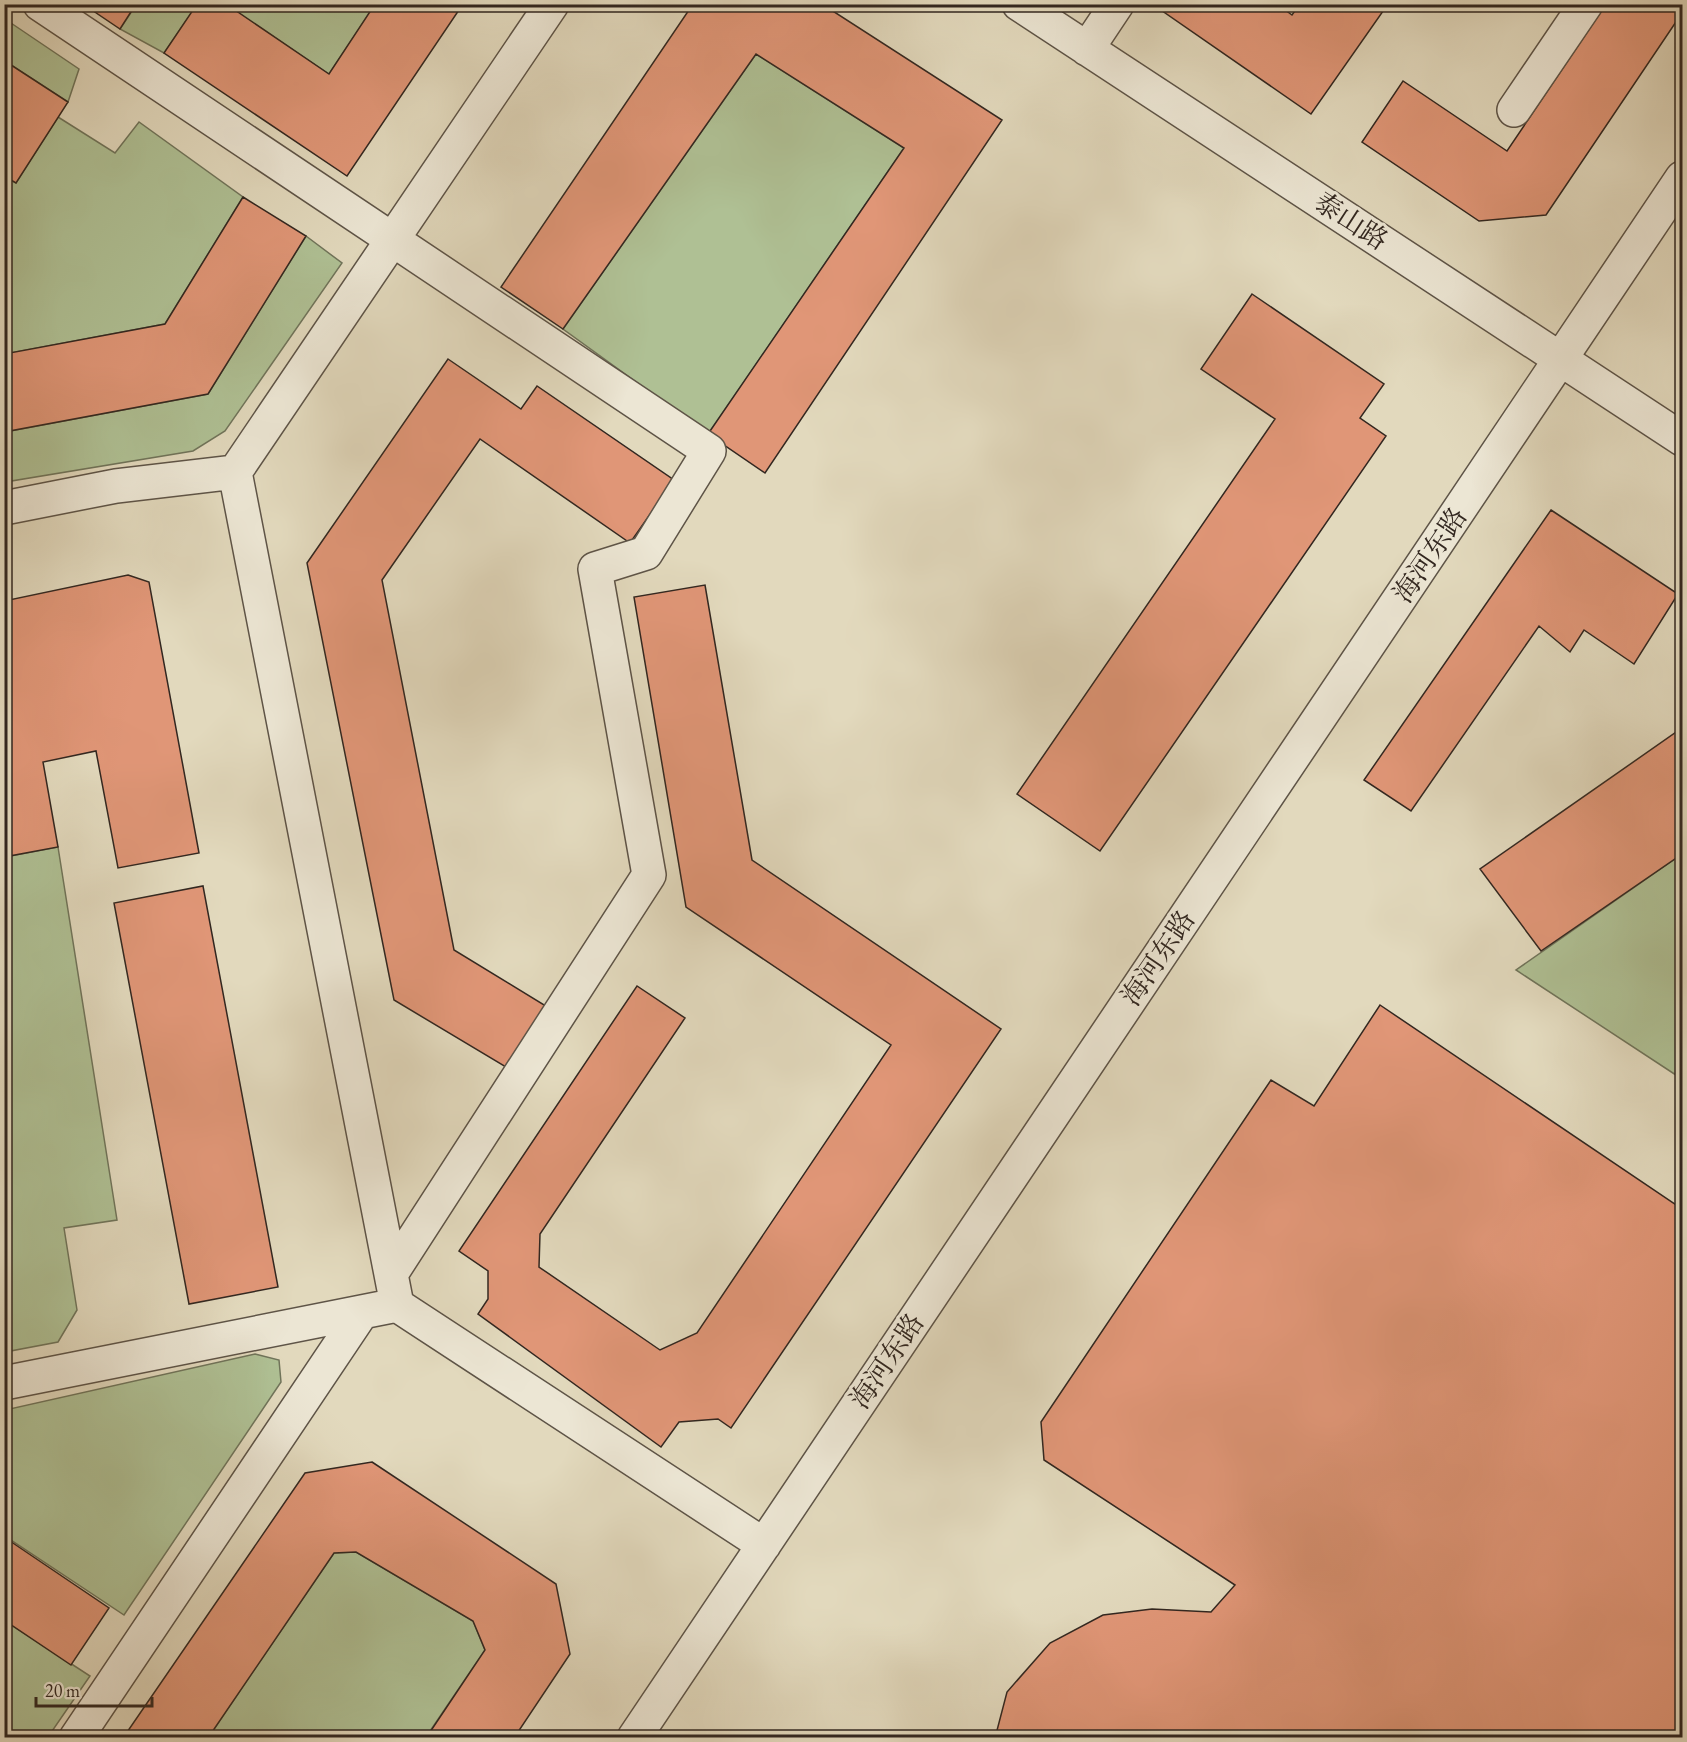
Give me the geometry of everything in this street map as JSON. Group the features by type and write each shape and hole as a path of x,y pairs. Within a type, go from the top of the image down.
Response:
{"street":[{"path":"40,4 709,451 646,553 595,569 649,875 394,1290 362,1312 76,1737"},
{"path":"552,4 235,472 394,1290 764,1545"},
{"name":"泰山路","path":"1019,4 1683,439"},
{"path":"1087,49 1117,4"},
{"path":"1514,110 1586,4"},
{"name":"海河东路","path":"634,1737 1683,178"},
{"path":"4,508 116,486 235,472"},
{"path":"4,1383 362,1312"}],"green space":[{"path":"136,5 197,5 164,53 120,29"},
{"path":"226,5 375,5 329,74"},
{"path":"5,19 79,69 68,102 8,63 5,69"},
{"path":"756,54 904,148 708,434 563,329"},
{"path":"58,117 115,153 139,122 243,197 165,324 5,354 4,176 16,183"},
{"path":"306,236 342,263 225,431 193,451 5,482 5,432 208,394"},
{"path":"58,847 117,1220 64,1228 77,1310 58,1342 5,1352 5,857"},
{"path":"1682,854 1682,1079 1516,970"},
{"path":"255,1354 279,1360 281,1382 124,1615 5,1536 5,1410"},
{"path":"356,1552 473,1621 485,1650 426,1737 208,1738 334,1553"},
{"path":"4,1620 90,1676 48,1737 5,1737"}],"building":[{"path":"83,4 136,4 120,29"},
{"path":"197,4 226,4 329,74 375,4 463,4 347,176 164,53"},
{"path":"693,4 822,4 1002,120 765,473 708,434 904,148 756,54 563,329 501,287"},
{"path":"1160,4 1277,4 1292,15 1300,4 1388,4 1311,114 1158,8"},
{"path":"1606,4 1682,4 1682,13 1546,215 1479,221 1362,142 1403,81 1507,151"},
{"path":"8,63 68,102 16,183 4,176 4,69"},
{"path":"243,197 306,236 208,394 4,432 4,354 165,324"},
{"path":"1252,294 1384,384 1360,418 1386,436 1100,851 1017,794 1275,419 1201,369"},
{"path":"448,359 521,409 537,386 674,480 630,543 480,439 382,580 454,950 554,1011 516,1073 394,1000 307,563"},
{"path":"1551,510 1678,594 1634,664 1584,630 1570,652 1539,626 1411,811 1364,780"},
{"path":"128,575 149,582 199,853 118,868 96,751 43,762 58,847 4,857 4,601"},
{"path":"705,585 752,860 1001,1029 731,1428 718,1419 679,1422 661,1447 478,1314 488,1299 488,1271 459,1251 637,986 685,1018 540,1234 539,1267 660,1350 697,1333 891,1045 686,907 634,597"},
{"path":"1682,728 1682,854 1541,951 1480,869"},
{"path":"203,886 278,1287 189,1304 114,903"},
{"path":"1380,1005 1682,1209 1682,1738 995,1738 1007,1692 1050,1643 1103,1615 1152,1609 1211,1612 1235,1585 1044,1460 1041,1422 1271,1080 1314,1106"},
{"path":"372,1462 556,1584 570,1654 514,1738 426,1738 485,1650 473,1621 356,1552 334,1553 208,1738 123,1738 305,1473"},
{"path":"4,1537 109,1608 71,1665 4,1620"}]}
